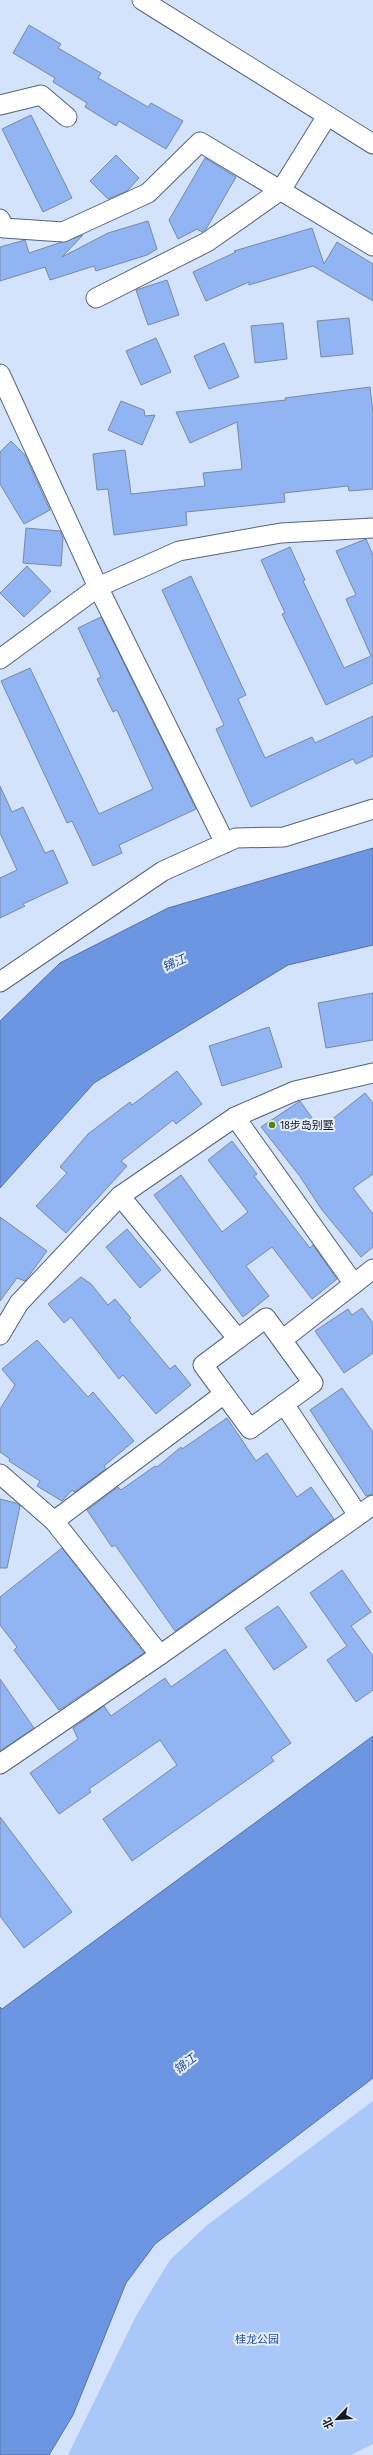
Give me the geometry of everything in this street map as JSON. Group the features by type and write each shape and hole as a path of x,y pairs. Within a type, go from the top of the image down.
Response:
{"street":[{"path":"142,0 373,144"},
{"path":"0,105 41,95 68,117"},
{"path":"96,298 207,242 281,190 327,116"},
{"path":"0,219 4,228 63,232 148,193 200,142 373,246"},
{"path":"2,384 98,587 225,843"},
{"path":"0,659 98,587 179,551 281,532 373,528"},
{"path":"0,982 163,871 236,838 284,836 373,809"},
{"path":"0,1335 20,1303 120,1196 235,1117 295,1091 373,1073"},
{"path":"235,1117 354,1284"},
{"path":"120,1196 238,1339"},
{"path":"282,1340 373,1269"},
{"path":"266,1318 282,1340 313,1382 250,1429 203,1365 266,1318"},
{"path":"54,1521 224,1394"},
{"path":"0,1764 366,1510 284,1404"},
{"path":"0,1474 54,1521 160,1654"}],"green space":[{"name":"桂龙公园","path":"373,2101 373,2444 351,2455 68,2455 137,2314 170,2260 206,2226"}],"water":[{"name":"锦江","path":"373,848 373,945 288,965 94,1083 0,1188 0,1021 60,963 168,908"},
{"name":"锦江","path":"373,1736 373,2078 155,2244 126,2283 73,2415 49,2455 0,2455 0,2007 2,2009"}],"building":[{"path":"29,25 61,44 58,48 101,73 98,78 148,107 151,103 183,121 166,149 119,121 116,126 85,107 87,103 53,82 55,78 13,53"},
{"path":"31,115 72,198 43,212 2,129"},
{"path":"116,155 139,178 127,191 108,199 90,181"},
{"path":"205,158 236,177 206,229 202,232 197,229 178,239 169,220"},
{"path":"148,221 157,249 147,255 96,271 94,266 50,280 45,267 0,281 0,247 25,240 29,253 83,235 62,257 108,233"},
{"path":"312,228 324,264 337,242 373,264 373,301 313,266 249,285 249,282 206,301 193,272 236,252 234,251"},
{"path":"167,280 179,315 148,325 136,290"},
{"path":"349,318 353,354 321,357 317,321"},
{"path":"283,323 287,359 255,363 251,326"},
{"path":"156,338 171,372 141,385 126,351"},
{"path":"224,343 239,377 209,389 194,356"},
{"path":"370,387 373,413 373,489 349,491 348,486 284,493 285,502 186,512 187,525 114,535 108,489 97,490 93,454 125,450 131,494 205,486 203,473 242,469 237,422 190,443 176,412 286,400 285,398"},
{"path":"121,401 144,410 145,416 155,415 142,445 108,430"},
{"path":"11,441 25,455 50,510 24,524 0,484 0,452"},
{"path":"26,528 60,531 63,538 61,566 23,563"},
{"path":"366,539 373,555 373,683 326,705 282,614 285,613 261,560 290,547 305,580 303,581 344,668 371,656 346,599 356,595 336,551"},
{"path":"27,566 51,591 24,617 0,593"},
{"path":"191,576 246,695 238,699 265,758 312,737 315,743 373,716 373,756 356,764 353,759 251,807 216,729 224,725 162,590"},
{"path":"101,617 196,809 119,845 122,853 93,866 72,821 67,823 1,681 30,668 99,814 153,789 117,710 113,712 97,679 101,677 78,628"},
{"path":"0,786 12,812 23,807 45,853 53,850 68,883 23,904 25,906 0,918 0,878 17,870 0,833"},
{"path":"373,993 373,1040 326,1048 318,1003"},
{"path":"269,1027 282,1067 222,1086 209,1046"},
{"path":"177,1071 202,1104 176,1124 173,1120 121,1161 127,1166 66,1233 36,1206 67,1173 60,1167 88,1134 130,1102 132,1105"},
{"path":"365,1093 373,1103 373,1174 353,1188 373,1214 373,1247 361,1257 322,1210 299,1175 261,1127 300,1101 320,1129"},
{"path":"232,1141 257,1174 254,1176 310,1248 313,1245 337,1279 312,1299 272,1247 246,1266 269,1296 243,1317 154,1195 181,1175 222,1232 248,1212 208,1160"},
{"path":"0,1217 47,1251 25,1281 17,1278 0,1301"},
{"path":"127,1229 161,1270 140,1288 106,1247"},
{"path":"81,1277 91,1284 108,1305 115,1299 131,1318 129,1320 170,1369 175,1365 191,1385 156,1414 123,1375 119,1379 71,1317 64,1323 48,1304"},
{"path":"362,1308 373,1323 373,1353 344,1373 315,1331 348,1309 352,1315"},
{"path":"37,1340 88,1397 93,1392 134,1441 104,1466 106,1469 74,1492 72,1490 62,1501 37,1486 40,1481 9,1461 10,1459 0,1452 0,1409 15,1385 2,1369"},
{"path":"342,1388 373,1432 373,1494 366,1496 310,1410"},
{"path":"227,1418 256,1461 267,1453 297,1497 311,1487 334,1519 175,1631 115,1545 112,1547 87,1510 118,1487 121,1490 155,1466 157,1467 181,1447 182,1449"},
{"path":"0,1499 16,1503 20,1506 7,1568 0,1568"},
{"path":"62,1548 144,1653 59,1710 14,1650 17,1647 0,1625 0,1597"},
{"path":"342,1570 371,1612 351,1626 373,1656 373,1690 356,1702 327,1660 347,1646 310,1593"},
{"path":"278,1606 307,1647 274,1670 245,1628"},
{"path":"225,1649 291,1743 271,1757 274,1761 132,1861 103,1819 177,1765 160,1740 89,1789 91,1792 59,1814 30,1773 78,1739 73,1728 104,1706 111,1716 165,1678 171,1687"},
{"path":"0,1679 34,1728 0,1751"},
{"path":"0,1817 72,1912 24,1948 0,1916"}],"place":[{"name":"18步岛别墅","path":"272,1125"}]}
